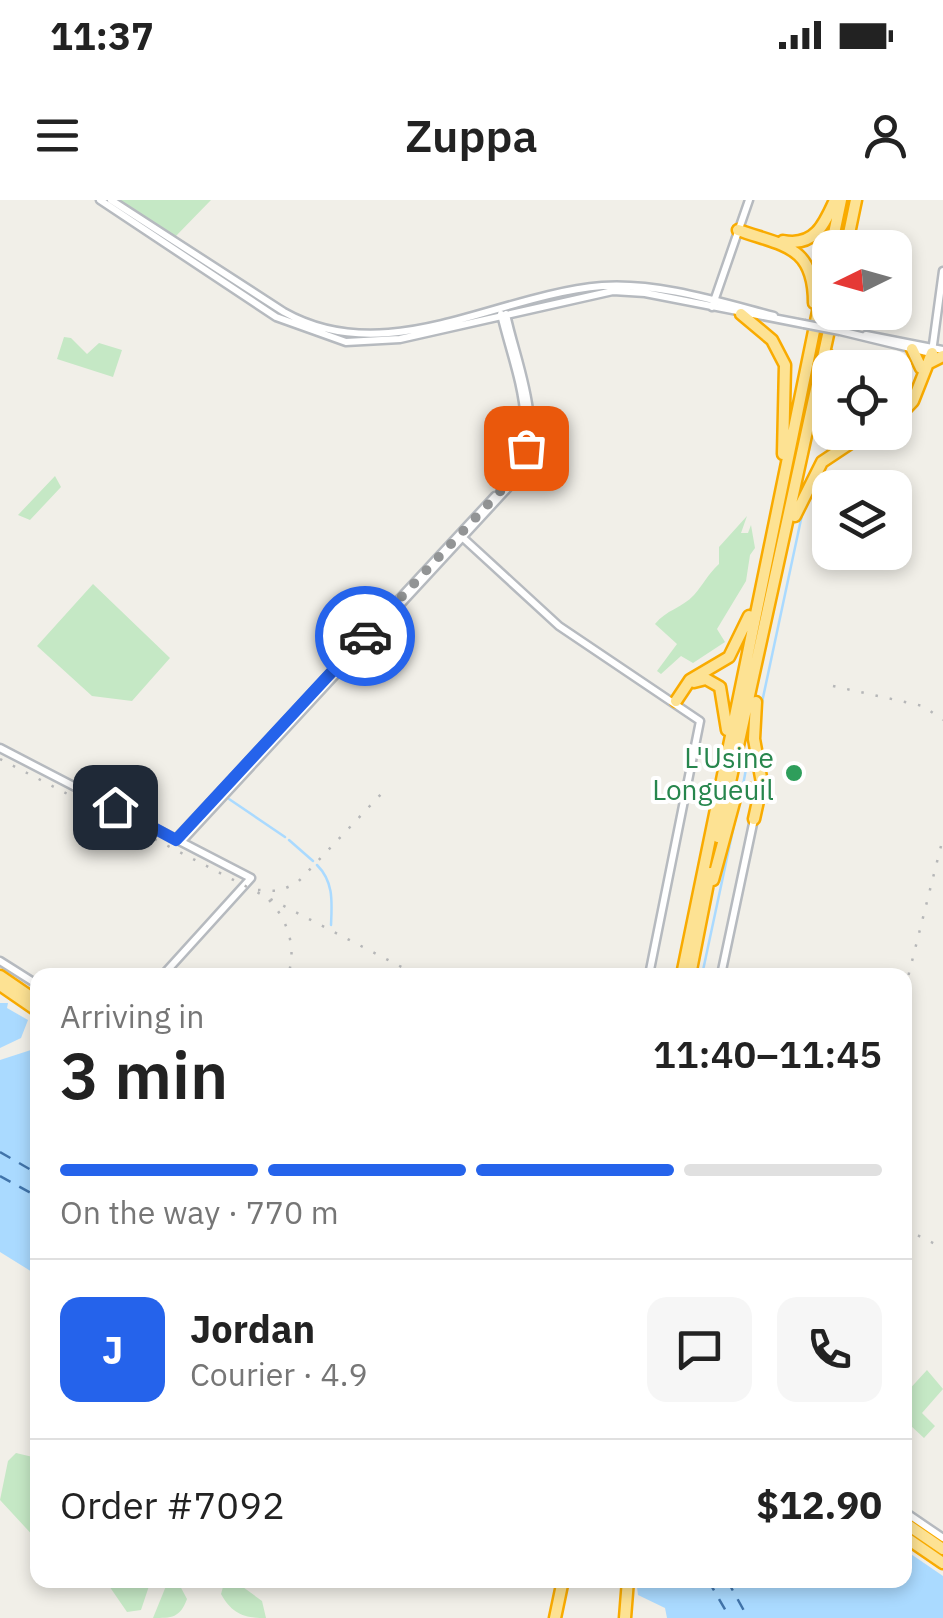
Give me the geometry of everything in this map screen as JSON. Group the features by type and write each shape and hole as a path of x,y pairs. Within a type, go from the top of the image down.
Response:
{"highway":[{"path":"738,232 786,242 803,241 821,229 838,200"},
{"path":"834,230 838,200"},
{"path":"850,230 856,200"},
{"path":"683,968 782,480 814,288 806,261 793,249 738,232"},
{"path":"741,314 771,338 785,365 782,480"},
{"path":"809,325 812,315"},
{"path":"833,350 834,330"},
{"path":"691,968 834,333"},
{"path":"912,392 931,354"},
{"path":"786,534 820,465 836,450"},
{"path":"678,702 690,680 732,654 758,597"},
{"path":"754,819 762,781 753,730 762,643"},
{"path":"678,702 697,680 710,680 718,685 726,716 726,760"},
{"path":"706,900 736,795 749,790 758,801"},
{"path":"2,982 30,998"},
{"path":"2,982 30,1005"},
{"path":"912,1529 943,1551"},
{"path":"554,1616 562,1588"},
{"path":"625,1618 627,1588"}],"street":[{"path":"100,200 276,317 330,338 380,342 505,312"},
{"path":"110,200 284,312 332,332 384,335 613,291 727,306 931,354 943,270"},
{"path":"713,305 748,200"},
{"path":"720,285 727,306"},
{"path":"713,305 741,314 809,325"},
{"path":"179,841 500,495 524,456 528,421 505,312"},
{"path":"505,312 508,330"},
{"path":"461,536 559,626 678,702 699,720 700,735 651,968"},
{"path":"0,748 251,878 169,968"},
{"path":"722,968 754,819"},
{"path":"0,960 30,980"},
{"path":"912,1529 943,1551"}],"green space":[{"path":"118,200 211,200 175,237"},
{"path":"64,337 71,338 87,354 99,343 122,350 113,377 57,359"},
{"path":"55,476 61,487 30,520 18,515"},
{"path":"747,516 741,533 748,533 751,525 755,548 746,581 717,629 725,642 693,663 681,656 661,674 657,671 677,644 655,624 694,595 719,564 719,547"},
{"path":"93,584 170,658 132,701 92,696 37,646"},
{"path":"927,1370 943,1389 922,1413 935,1426 924,1438 912,1427 912,1386"},
{"path":"16,1453 30,1456 30,1532 0,1500 8,1461"},
{"path":"110,1588 148,1588 141,1610 127,1612"},
{"path":"165,1588 181,1588 187,1599 181,1610 170,1617 153,1618"},
{"path":"223,1588 244,1588 262,1601 266,1618 245,1616 234,1610 221,1594"}],"water":[{"path":"0,1003 8,1003 7,1008 28,1020 21,1038 0,1048"},
{"path":"30,1050 30,1271 0,1252 0,1060"},
{"path":"912,1555 943,1576 943,1618 667,1618 665,1608 638,1595 637,1588 912,1588"}],"waterway":[{"path":"761,707 803,510"},
{"path":"743,785 750,748"},
{"path":"703,968 740,797"},
{"path":"229,799 285,837"},
{"path":"289,840 313,861"},
{"path":"317,865 329,885 331,925"}],"ferry route":[{"path":"0,1152 30,1169"},
{"path":"0,1176 30,1193"},
{"path":"713,1588 730,1618"},
{"path":"731,1588 748,1618"}],"railway":[{"path":"833,686 923,706 943,720"},
{"path":"0,759 403,968"},
{"path":"258,890 279,891 297,883 385,790"},
{"path":"910,968 943,838"},
{"path":"269,900 289,935 290,968"},
{"path":"912,1232 943,1248"}],"way so far":[{"path":"365,636 507,484 526,448"}],"place":[{"name":"L'Usine Longueuil","path":"794,773"}],"route":[{"path":"115,807 176,840 365,636"}]}
